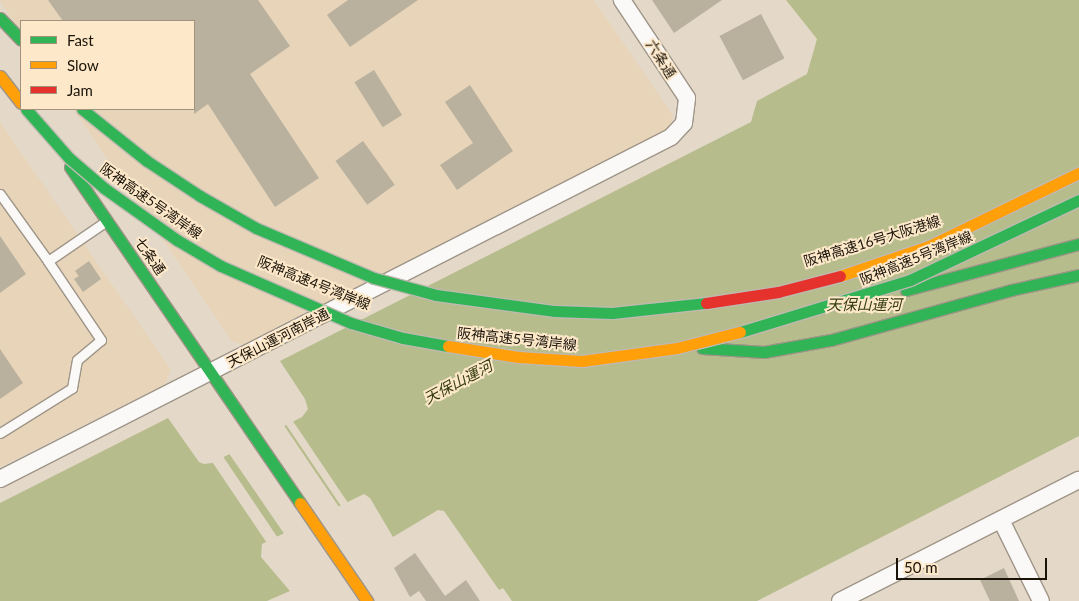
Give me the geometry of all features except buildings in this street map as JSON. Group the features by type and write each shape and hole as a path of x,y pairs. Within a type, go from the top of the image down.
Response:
{"main road":[{"path":"0,18 20,39"},
{"path":"0,30 20,51"},
{"path":"0,65 20,95"},
{"path":"0,76 20,101"},
{"name":"阪神高速5号湾岸線","path":"29,110 69,158 98,183 154,225 221,266 351,323 403,338 518,357 582,361 630,356 677,348 776,323 910,280 1079,200"},
{"name":"七条通","path":"29,110 108,221 367,601"},
{"name":"阪神高速4号湾岸線","path":"29,110 83,165 168,227 249,274 352,316 458,343 531,352 609,354 702,348"},
{"name":"阪神高速5号湾岸線","path":"83,110 147,161 200,196 256,228 316,255 374,278 436,295 492,305 555,311 612,312 671,308 778,292 829,280 929,246 1079,173"},
{"name":"阪神高速16号大阪港線","path":"95,110 152,154 258,219 375,269 492,296 612,305 725,294 827,273 1079,196"},
{"path":"702,348 824,312 1079,244"},
{"path":"702,348 764,352 831,340 1011,290 1079,275"}],"street":[{"name":"六条通","path":"622,0 687,98 684,122"},
{"name":"天保山運河南岸通","path":"0,479 671,137 684,122"},
{"path":"840,601 1079,480"},
{"path":"1001,520 1041,601"}],"lane":[{"path":"0,194 101,340 77,360 72,388 0,433"},
{"path":"48,261 108,221"}],"shaded area":[{"path":"0,0 594,0 673,116 669,129 244,345 232,341 74,110 195,110 195,20 20,20 20,32"},
{"path":"0,122 171,370 165,384 0,467"}],"water":[{"name":"天保山運河","path":"786,0 1079,0 1079,436 757,601 512,601 503,588 499,590 444,511 438,510 393,537 370,498 364,494 262,544 261,557 290,591 267,601 0,601 0,503 168,418 199,462 204,464 212,463 302,417 308,409 305,399 280,361 751,122 757,101 807,74 817,39"}],"pier":[{"path":"292,420 348,503 341,506 285,423"},
{"path":"283,424 339,507 285,535 228,452"},
{"path":"222,455 278,538 268,545 212,462"}],"traffic: fast":[{"path":"0,18 20,39"},
{"path":"27,110 69,158 104,188 177,240 221,266 351,323 403,338 448,346"},
{"path":"83,110 147,161 200,196 256,228 374,278 436,295 555,311 612,313 706,303"},
{"path":"70,167 300,503"},
{"path":"740,332 910,280 1079,200"},
{"path":"906,290 1079,244"},
{"path":"702,348 764,352 831,340 1011,290 1079,275"}],"traffic: slow":[{"path":"0,76 20,102"},
{"path":"840,276 929,246 1079,173"},
{"path":"448,346 518,357 582,361 677,348 740,332"},
{"path":"300,503 367,601"}],"traffic: jam":[{"path":"706,303 778,292 840,276"}]}
